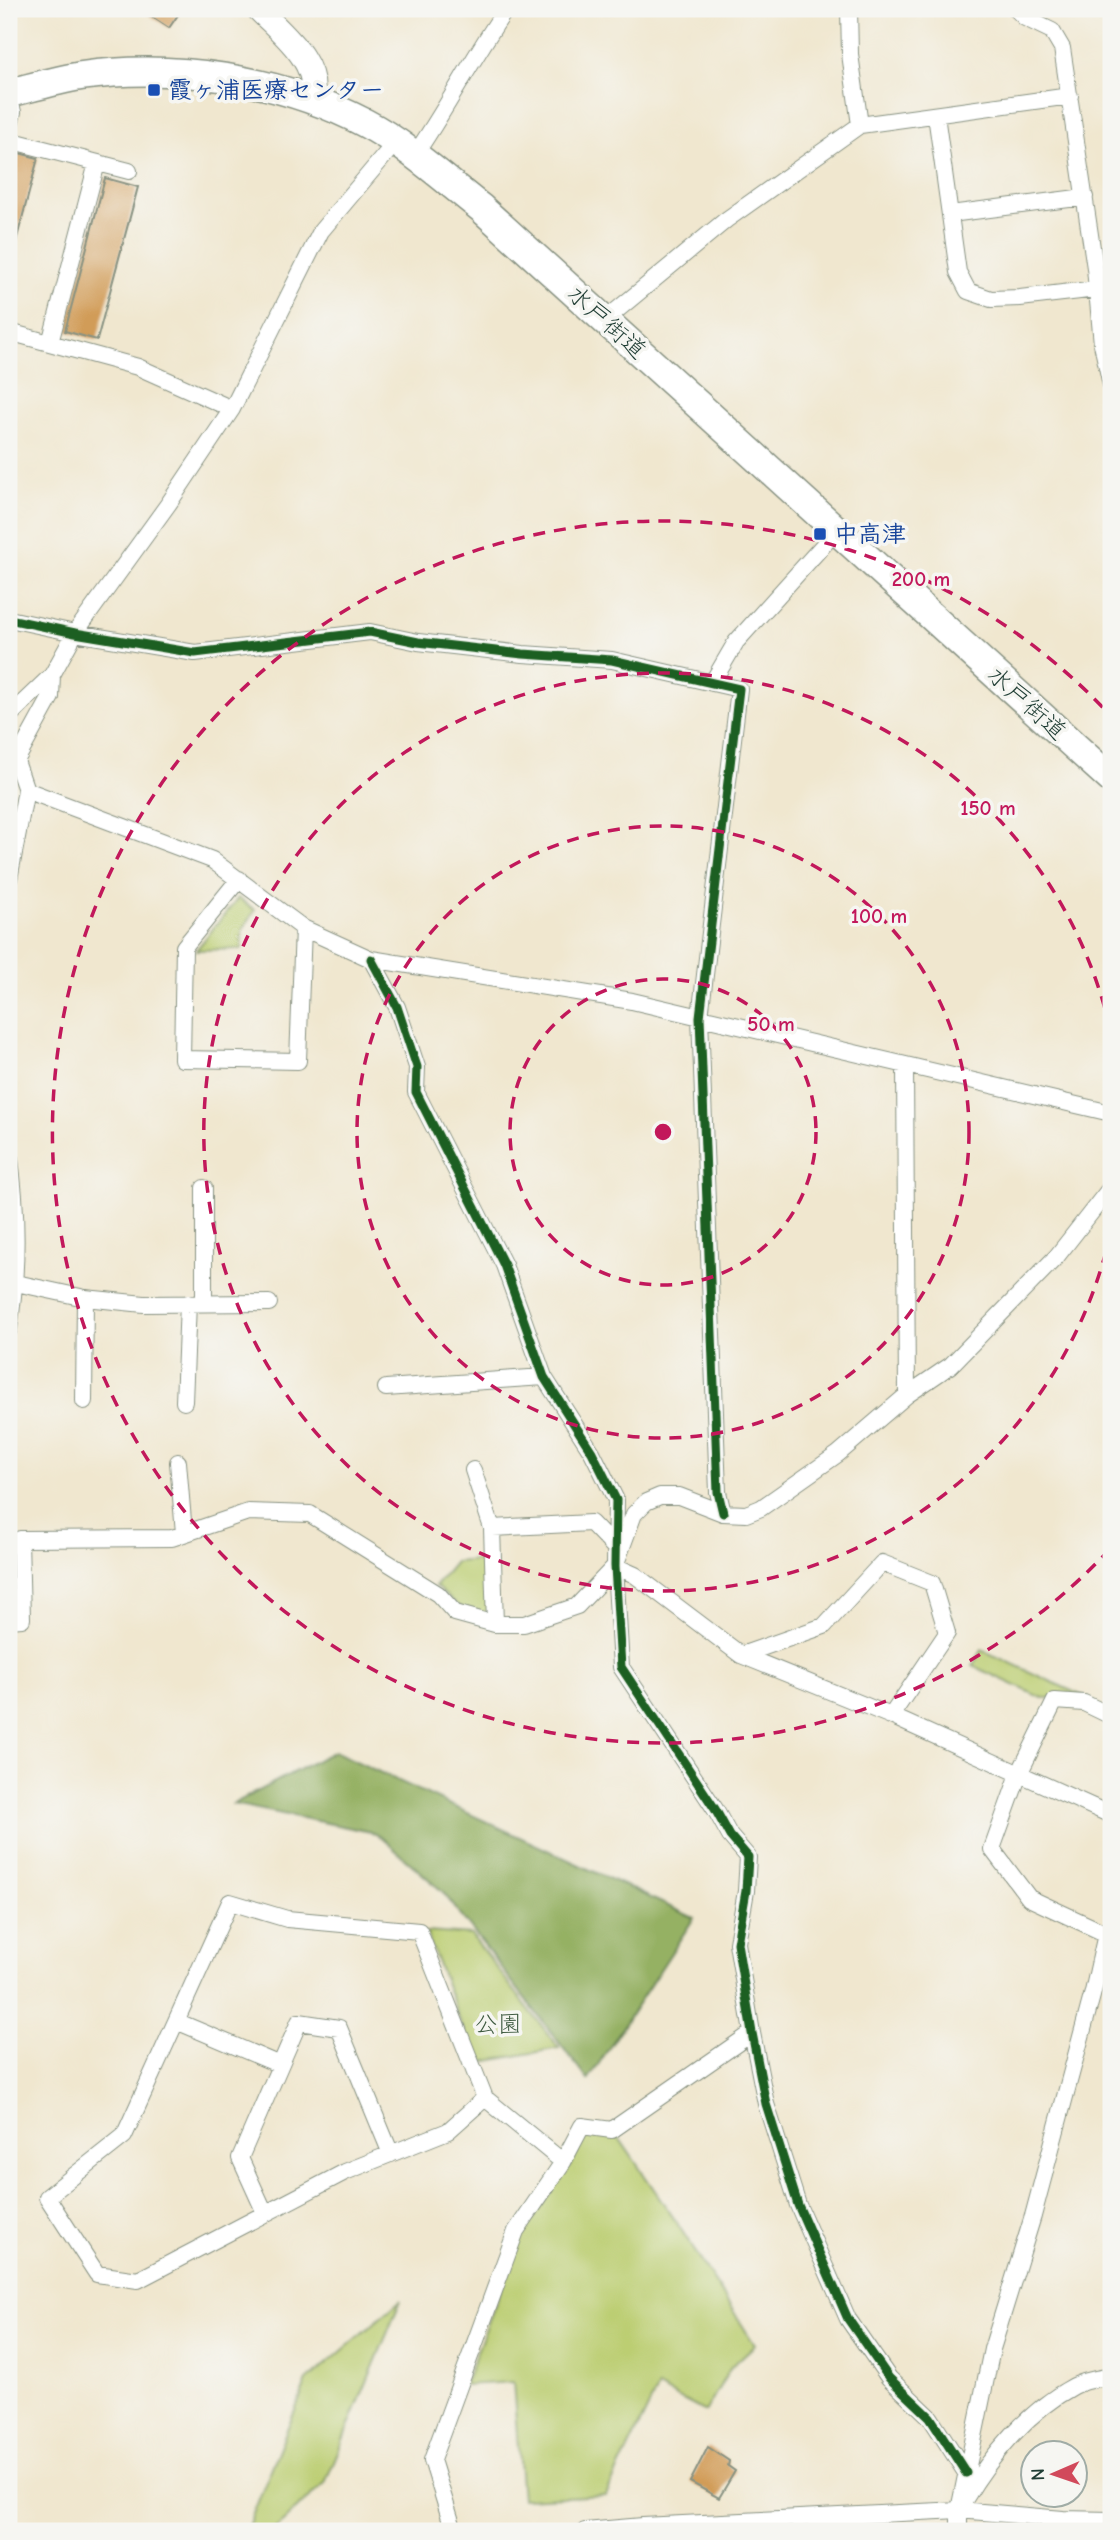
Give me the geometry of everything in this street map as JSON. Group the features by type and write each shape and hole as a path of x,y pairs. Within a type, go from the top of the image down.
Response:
{"highway":[{"name":"水戸街道","path":"9,94 80,76 171,72 278,90 312,100 366,123 405,149 481,208 1111,779"}],"street":[{"path":"258,9 306,61 315,82 312,100"},
{"path":"9,716 52,675 75,633 169,503 232,409 321,231 442,115 481,46 506,9"},
{"path":"849,9 850,54 860,125"},
{"path":"1016,9 1025,18 1052,32 1062,48 1085,197 1102,344 1111,385"},
{"path":"9,94 13,111 9,128"},
{"path":"605,320 726,220 860,125 1070,96"},
{"path":"936,115 958,272 968,291 991,299 1097,289"},
{"path":"9,141 129,171"},
{"path":"50,343 97,163"},
{"path":"950,214 1085,197"},
{"path":"9,332 138,367 232,409"},
{"path":"712,683 736,642 836,530"},
{"path":"9,619 195,653 370,632 431,643 523,654 612,660 739,689 700,1017 718,1492 723,1513"},
{"path":"9,879 26,790 16,761 51,696 52,675"},
{"path":"26,790 212,860 303,928 371,959 632,1001 1111,1113"},
{"path":"239,879 184,947 182,1059 298,1061 303,928"},
{"path":"371,959 397,1007 417,1067 416,1092 505,1265 544,1377 592,1452 616,1500 615,1566 621,1667 730,1836 748,1857 746,1891 737,1943 751,2033 766,2104 798,2204 848,2319 890,2378 930,2417 967,2473"},
{"path":"905,1065 907,1395"},
{"path":"9,1152 15,1192 16,1283 9,1329"},
{"path":"9,1620 22,1619 14,1539 172,1538 248,1512 310,1514 438,1594 455,1613 495,1624 524,1624 578,1605 615,1566 634,1514 646,1502 660,1496 679,1496 723,1513 746,1514 761,1508 838,1454 907,1395 951,1366 1057,1256 1111,1187"},
{"path":"184,1402 196,1303 204,1188"},
{"path":"16,1283 85,1298 144,1304 269,1303"},
{"path":"84,1401 85,1298"},
{"path":"386,1388 544,1377"},
{"path":"178,1462 184,1533"},
{"path":"472,1470 492,1528 495,1624"},
{"path":"492,1528 591,1523 615,1548"},
{"path":"741,1655 824,1626 882,1563 932,1583 947,1633 891,1716"},
{"path":"615,1566 635,1575 741,1655 891,1716 1111,1815"},
{"path":"959,2522 992,2349 1033,2216 1109,1935 1030,1898 992,1849 1019,1774 1055,1701 1084,1703 1111,1716"},
{"path":"485,2098 449,2131 345,2172 138,2280 97,2274 47,2197 124,2136 230,1902 287,1919 419,1931 485,2098 563,2162"},
{"path":"176,2021 280,2065"},
{"path":"265,2213 240,2158 299,2022 339,2028 391,2154"},
{"path":"454,2531 432,2460 516,2231 563,2162 582,2126 612,2130 751,2033"},
{"path":"959,2522 979,2475 1017,2431 1042,2407 1076,2384 1111,2376"},
{"path":"585,2531 643,2526 1111,2520"}],"green space":[{"path":"238,898 255,910 242,931 242,949 196,950"},
{"path":"489,1559 490,1618 458,1606 435,1586 455,1562"},
{"path":"982,1650 1087,1698 1042,1698 973,1666"},
{"path":"334,1751 694,1918 588,2080 442,1891 376,1833 233,1804"},
{"name":"公園","path":"426,1932 471,1935 559,2048 476,2063"},
{"path":"587,2133 619,2138 755,2345 731,2367 705,2412 658,2387 606,2495 522,2499 513,2382 464,2385 522,2235 570,2165"},
{"path":"401,2300 325,2483 273,2531 246,2531 307,2381"}],"building":[{"path":"140,9 182,9 169,28"},
{"path":"19,153 38,158 14,249 9,248 9,192"},
{"path":"105,178 138,187 97,340 65,331"},
{"path":"708,2447 729,2461 728,2466 735,2471 719,2498 690,2482"}],"cycle path":[{"path":"9,619 195,653 370,632 418,642 523,654 612,660 739,689 700,1017 718,1492 723,1513"},
{"path":"371,959 397,1007 417,1067 416,1092 504,1265 544,1377 592,1452 616,1500 615,1566 621,1667 730,1836 748,1857 746,1891 737,1943 766,2104 798,2205 848,2319 889,2378 930,2417 966,2473"}],"place":[{"name":"霞ヶ浦医療センター","path":"154,90"},
{"name":"中高津","path":"820,534"}]}
